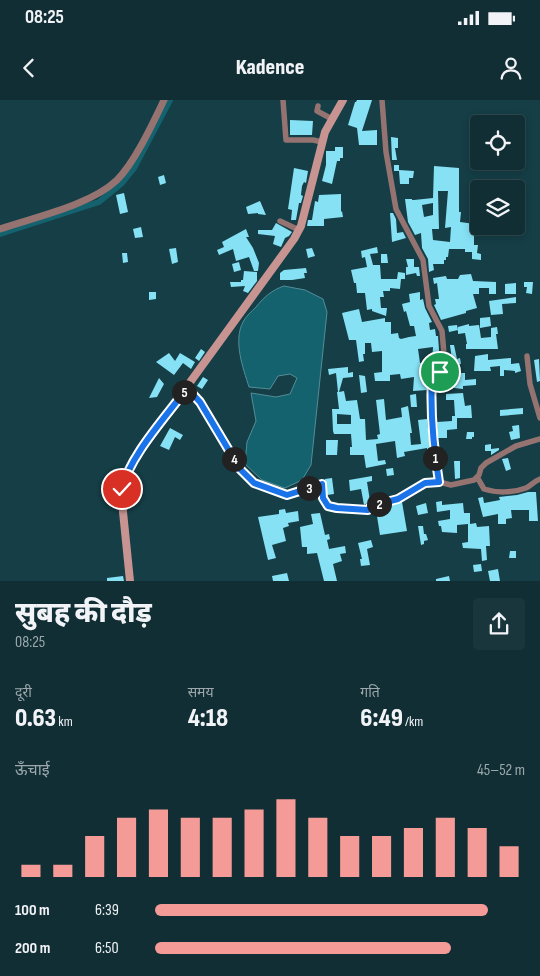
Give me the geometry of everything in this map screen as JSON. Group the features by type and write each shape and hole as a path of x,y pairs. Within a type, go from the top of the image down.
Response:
{"main road":[{"path":"130,581 122,502 125,477 138,454 294,239 299,230 325,132 343,100"}],"street":[{"path":"0,228 81,202 108,188 125,169 148,132 164,100"},
{"path":"283,100 286,140 322,142"},
{"path":"382,100 386,152 396,209 423,260 429,306 442,331 445,346 446,365 440,372 432,376 430,410 439,482"},
{"path":"318,106 317,111 332,119"},
{"path":"280,221 299,230"},
{"path":"527,356 530,384 540,418"},
{"path":"187,388 200,402 240,469 254,483 287,495 322,484 323,498 328,506 337,508 368,510 371,506 398,499 425,483 439,482 451,485 474,480 486,463 516,446 540,439"},
{"path":"477,477 484,490 494,492 527,487 540,479"}],"water":[{"path":"284,286 305,290 323,299 327,312 311,465 302,480 285,488 262,480 245,464 247,442 256,421 251,393 276,397 290,394 297,378 290,374 278,376 270,389 249,387 239,346 240,329 247,316 268,294"}],"building":[{"path":"357,100 372,100 362,131 377,130 377,145 359,145 357,128 348,125"},
{"path":"290,120 313,121 312,135 290,135"},
{"path":"391,137 398,138 398,148 395,148 397,160 392,160"},
{"path":"335,147 343,147 343,158 337,161 332,184 322,181 326,165 326,151 335,151"},
{"path":"394,165 399,165 399,170 414,171 413,178 409,178 409,184 400,184 399,171 394,171"},
{"path":"434,166 459,168 460,222 470,223 470,235 474,235 474,245 478,245 477,253 481,254 481,260 472,259 472,252 465,252 465,249 449,249 448,257 444,260 444,264 433,264 434,270 429,272 428,259 422,248 421,233 415,235 408,222 405,199 433,198","holes":["438,191 448,191 445,228 451,227 450,242 433,240 432,229 439,229","433,203 433,215 424,217 422,205"]},
{"path":"294,168 308,171 306,183 304,182 302,186 301,195 303,196 301,203 299,203 296,220 291,220 292,210 288,209"},
{"path":"164,175 166,183 160,185 158,177"},
{"path":"124,193 128,212 120,214 116,195"},
{"path":"341,194 341,212 343,217 324,219 324,226 307,226 308,220 312,220 315,201 318,202 319,195"},
{"path":"260,201 266,215 258,213 248,214 246,207"},
{"path":"390,213 393,213 396,219 397,233 403,232 406,238 392,242"},
{"path":"276,223 292,232 285,238 281,247 273,244 275,236 258,234 258,230 272,230"},
{"path":"141,227 143,237 135,238 133,229"},
{"path":"246,229 249,237 246,237 259,263 258,271 254,271 249,257 236,261 233,249 219,255 217,250 224,247 222,242"},
{"path":"377,247 378,253 370,254 373,265 380,265 381,279 397,279 398,272 405,273 405,279 401,279 400,289 390,288 390,291 383,291 384,297 380,297 381,308 387,308 386,316 372,311 372,309 367,310 365,293 357,293 356,283 354,283 351,270 367,267 365,257 362,258 361,251"},
{"path":"176,248 178,262 172,264 169,249"},
{"path":"312,248 315,256 308,258 306,249"},
{"path":"122,253 127,253 128,262 123,263"},
{"path":"381,254 387,254 388,263 381,263"},
{"path":"406,259 414,259 414,267 419,267 420,276 417,276 416,273 406,275 406,267 408,267"},
{"path":"239,262 241,270 234,272 232,264"},
{"path":"306,268 305,278 280,280 280,273 284,270"},
{"path":"244,271 257,272 257,281 248,293 243,291 245,286 231,287 230,282 241,282"},
{"path":"471,274 473,281 496,282 496,294 489,294 489,288 479,288 479,294 473,294 477,308 441,320 434,305 436,304 435,299 439,299 437,283 434,284 433,278 446,276 447,279 458,279 460,275"},
{"path":"524,282 533,282 532,294 526,293 527,287 524,287"},
{"path":"516,283 516,294 505,294 505,284"},
{"path":"149,292 156,292 156,299 149,300"},
{"path":"420,292 420,300 423,299 432,322 429,323 430,330 435,329 436,336 438,336 440,364 437,368 432,369 429,374 427,390 413,391 414,377 401,379 400,374 390,375 390,381 375,381 374,373 382,372 382,351 372,352 371,343 365,343 364,361 359,362 356,340 349,340 342,313 359,309 362,322 385,318 385,322 391,322 391,334 398,333 401,339 416,336 414,326 410,326 402,304 410,302 409,294","holes":["433,347 432,362 420,363 418,349"]},
{"path":"516,297 516,303 502,304 503,314 491,315 489,301"},
{"path":"490,317 491,326 480,328 480,318"},
{"path":"469,324 469,326 479,325 481,338 491,337 491,328 497,327 498,349 466,349 465,333 458,334 458,327"},
{"path":"457,325 458,330 449,332 448,326"},
{"path":"450,345 454,345 457,359 460,358 461,364 455,364 454,360 452,360"},
{"path":"201,349 205,352 199,361 195,358"},
{"path":"169,353 175,361 180,353 195,362 191,369 183,363 174,375 156,362"},
{"path":"488,354 488,360 511,358 511,364 519,363 521,371 515,373 515,371 504,370 504,376 500,376 500,366 490,367 491,371 474,371 475,356"},
{"path":"539,359 540,381 537,382 534,360"},
{"path":"348,367 348,373 353,372 353,377 343,378 339,392 344,391 346,401 357,400 360,419 365,419 366,440 378,439 377,435 380,434 376,400 384,399 386,420 402,417 401,408 408,406 412,433 410,433 411,445 421,444 418,420 427,419 430,450 427,450 427,448 404,452 405,456 397,458 395,441 376,444 378,461 385,460 386,464 366,468 364,455 350,455 350,447 352,447 351,434 334,434 332,409 339,409 338,392 336,373 329,375 328,369","holes":["337,414 351,415 351,424 337,424"]},
{"path":"456,373 465,373 465,380 476,379 476,385 463,386 463,389 454,388 452,376 456,376"},
{"path":"359,375 365,376 367,392 361,393"},
{"path":"203,377 208,380 202,389 197,386"},
{"path":"159,378 164,384 157,397 149,398"},
{"path":"463,393 465,406 471,405 472,418 457,418 457,429 447,430 447,438 438,438 437,422 452,421 452,416 455,416 454,400 446,400 446,394"},
{"path":"416,394 417,407 411,407 410,395"},
{"path":"523,408 523,414 500,416 500,410"},
{"path":"519,425 520,438 511,440 509,432 513,431 512,426"},
{"path":"170,428 183,435 180,440 175,437 169,450 160,446"},
{"path":"467,432 474,432 472,439 466,439"},
{"path":"326,440 338,440 337,455 326,455"},
{"path":"491,444 491,449 499,448 499,450 491,455 491,451 485,451 485,445"},
{"path":"508,458 511,469 506,471 502,459"},
{"path":"454,461 460,461 460,478 455,479"},
{"path":"393,468 394,475 387,476 386,469"},
{"path":"372,476 372,481 367,482 370,501 364,505 361,489 350,491 349,480"},
{"path":"332,478 334,494 327,495 325,479"},
{"path":"536,492 538,521 529,521 529,510 511,510 512,518 506,519 506,524 498,524 498,514 483,517 478,498 483,497 484,503 500,500 499,497"},
{"path":"442,501 442,505 463,503 464,513 470,513 470,524 476,523 477,527 489,526 490,546 486,546 487,560 482,561 481,549 463,548 462,543 468,542 468,524 457,525 457,533 442,532 438,521 450,519 450,510 437,512 436,502"},
{"path":"402,502 407,531 380,535 376,510"},
{"path":"426,503 428,513 418,515 416,506"},
{"path":"285,509 286,513 298,511 299,521 288,523 289,526 283,528 286,541 272,545 276,558 268,560 258,517 279,514 279,510"},
{"path":"320,513 325,535 329,534 330,539 327,540 329,549 345,546 346,553 340,554 342,561 333,564 337,581 324,581 317,553 307,554 307,547 302,547 300,527 313,524 311,514"},
{"path":"418,526 423,526 424,534 426,534 428,540 424,541 424,544 421,545"},
{"path":"371,540 373,547 367,549 370,565 361,566 360,559 362,559 358,543"},
{"path":"510,551 516,551 516,558 509,558"},
{"path":"481,564 482,571 474,572 473,565"},
{"path":"498,569 500,581 490,581 488,571"},
{"path":"287,573 289,581 273,581 272,576"},
{"path":"123,576 124,581 107,581 107,578"},
{"path":"449,576 450,581 436,581 436,579"}],"waterway":[{"path":"0,234 99,202 121,184 134,168 170,100"}],"route":[{"path":"122,489 125,477 138,454 187,388 200,402 240,469 254,483 287,495 322,484 323,498 328,506 337,508 368,510 371,506 398,499 425,483 439,482 430,410 432,376 440,372"}]}
